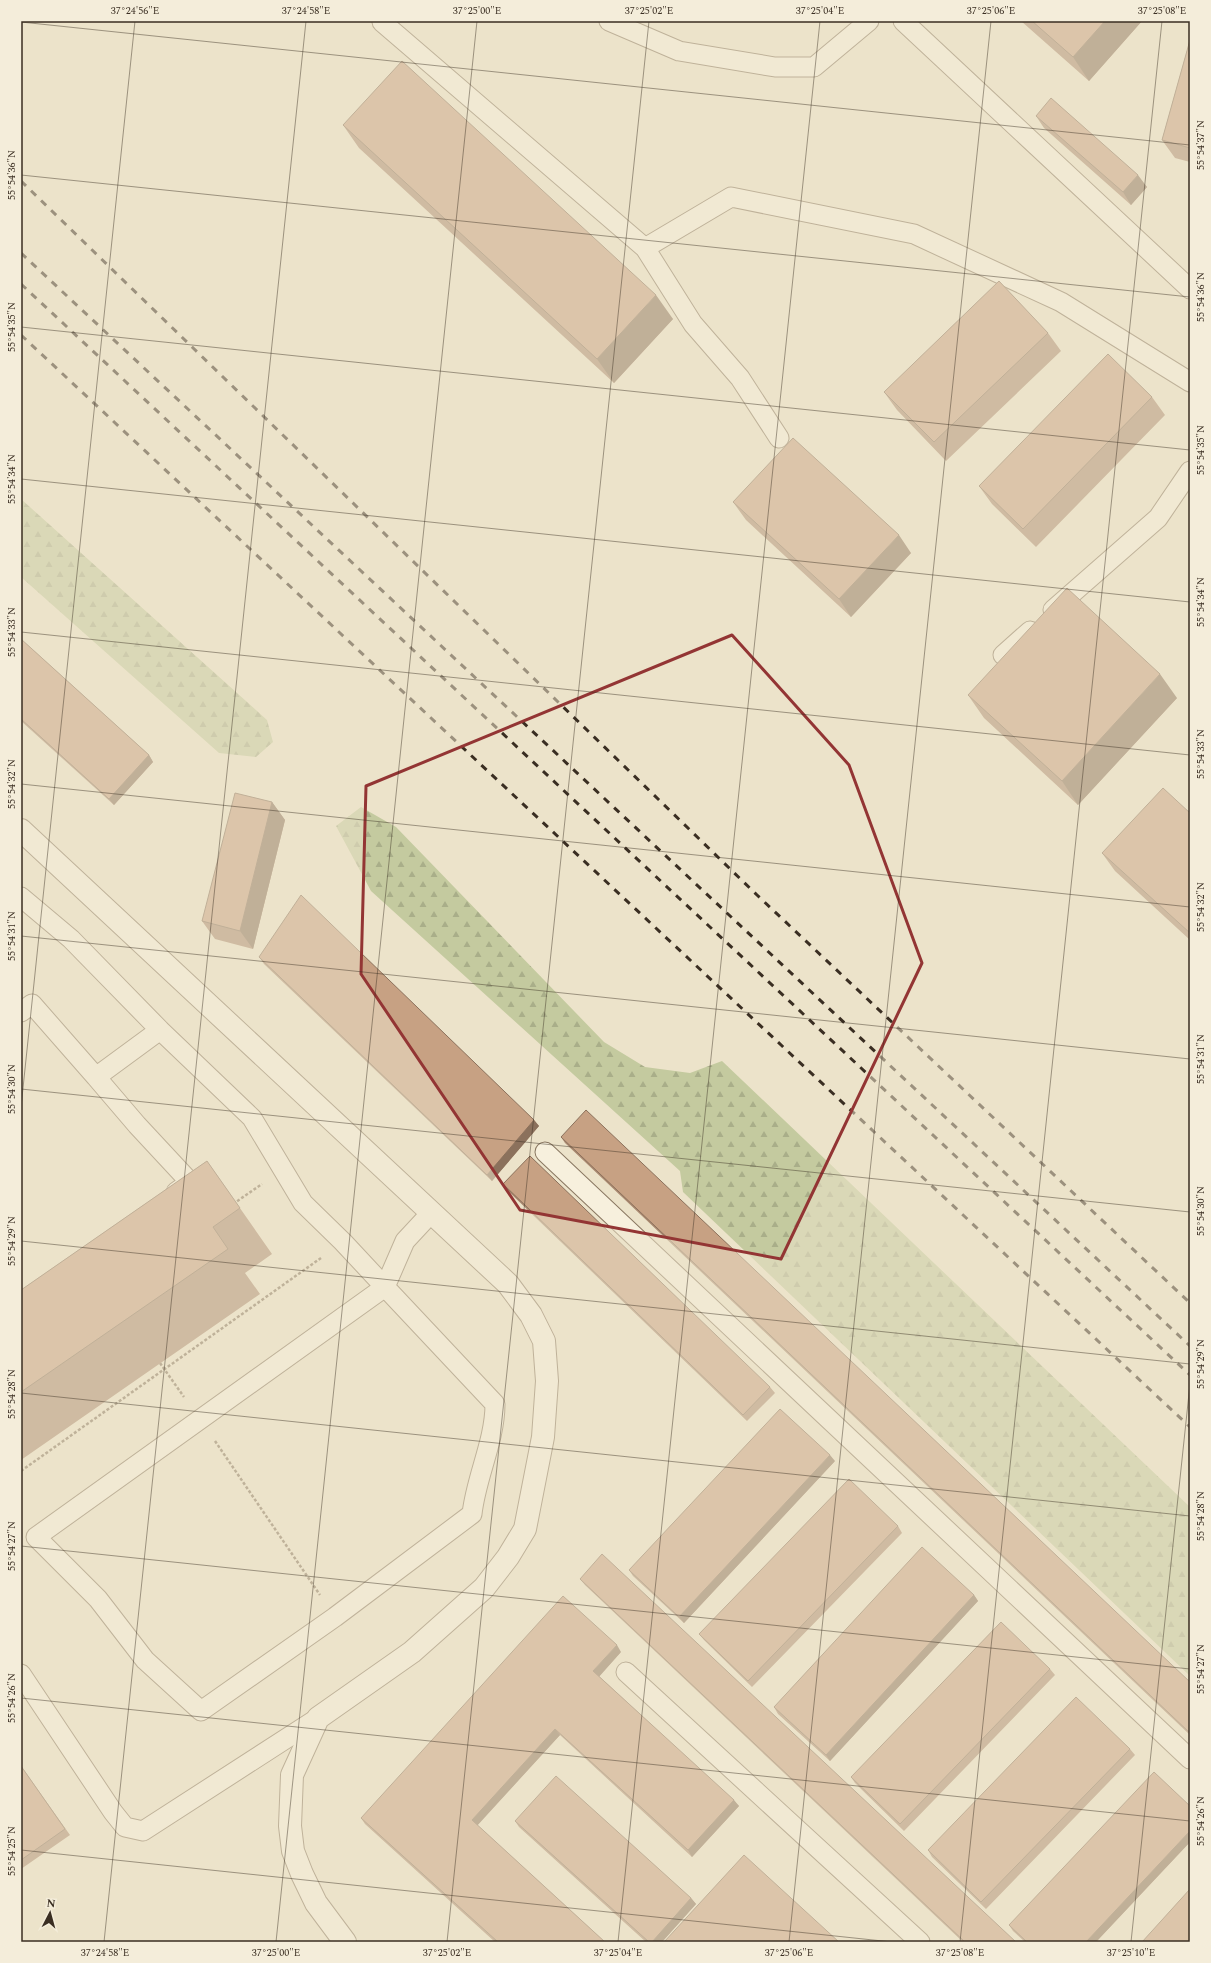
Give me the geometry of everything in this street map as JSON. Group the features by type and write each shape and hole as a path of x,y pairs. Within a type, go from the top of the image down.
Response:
{"street":[{"path":"21,830 508,1284 531,1315 544,1341 547,1381 544,1437 525,1529 508,1557 484,1588 412,1652 318,1718 292,1775 290,1826 293,1851 316,1903 345,1942"}],"lane":[{"path":"609,21 679,51 775,67 814,66 868,21"},
{"path":"903,21 1190,289"},
{"path":"382,22 645,248 693,324 740,378 779,438"},
{"path":"645,248 732,197 914,234 1061,302 1190,382"},
{"path":"1003,655 1158,518 1190,471"},
{"path":"21,897 70,939 160,1030 252,1118 303,1203 343,1242 385,1287 495,1404 495,1419 474,1494 472,1514 335,1617 201,1711 145,1660 98,1599 36,1537 385,1287 404,1240 431,1213"},
{"path":"21,1012 32,1004 137,1125 190,1182 164,1200"},
{"path":"96,1077 160,1030"},
{"path":"545,1152 1190,1758"},
{"path":"626,1672 920,1942"},
{"path":"21,1674 113,1812 125,1827 144,1831 318,1718"}],"path":[{"path":"231,1206 283,1170"},
{"path":"21,1470 343,1242"},
{"path":"160,1364 200,1419 335,1617"}],"highlighted area":[{"path":"732,635 849,765 922,963 781,1259 520,1210 361,974 366,786"}],"green space":[{"path":"21,499 267,720 273,742 256,757 219,753 21,577"},
{"path":"361,807 396,827 604,1042 645,1067 690,1073 722,1061 1190,1507 1190,1676 683,1192 680,1171 371,891 336,826"}],"building":[{"path":"1032,21 1105,21 1073,57"},
{"path":"1190,40 1190,148 1162,140"},
{"path":"402,61 656,295 597,359 343,125"},
{"path":"1051,98 1138,175 1123,192 1036,116"},
{"path":"999,281 1048,333 934,442 884,392"},
{"path":"1108,354 1152,397 1023,529 979,486"},
{"path":"793,438 899,535 839,599 733,502"},
{"path":"1067,588 1160,674 1062,781 968,695"},
{"path":"21,639 149,755 109,799 21,719"},
{"path":"1163,788 1190,813 1190,933 1102,853"},
{"path":"235,793 272,802 240,931 202,921"},
{"path":"301,895 534,1120 487,1175 259,957"},
{"path":"586,1110 1190,1682 1190,1733 561,1137"},
{"path":"530,1156 770,1387 743,1415 503,1184"},
{"path":"207,1161 240,1208 213,1227 228,1249 21,1392 21,1290"},
{"path":"780,1409 830,1455 679,1617 629,1570"},
{"path":"849,1479 898,1526 748,1681 699,1634"},
{"path":"922,1547 974,1595 826,1755 774,1707"},
{"path":"602,1554 1016,1942 965,1942 580,1579"},
{"path":"563,1596 617,1645 593,1671 734,1800 688,1850 555,1729 472,1820 605,1942 498,1942 361,1818"},
{"path":"1001,1622 1050,1669 900,1824 851,1777"},
{"path":"1076,1697 1130,1749 981,1902 928,1850"},
{"path":"21,1766 65,1829 21,1860"},
{"path":"1154,1772 1190,1806 1190,1831 1086,1942 1027,1942 1009,1925"},
{"path":"556,1776 691,1898 652,1942 649,1942 515,1821"},
{"path":"744,1855 839,1942 664,1942"},
{"path":"1190,1889 1190,1942 1142,1942"}],"railway":[{"path":"21,181 757,895 1190,1303"},
{"path":"21,253 1190,1346"},
{"path":"21,284 1190,1375"},
{"path":"21,335 1190,1427"}]}
